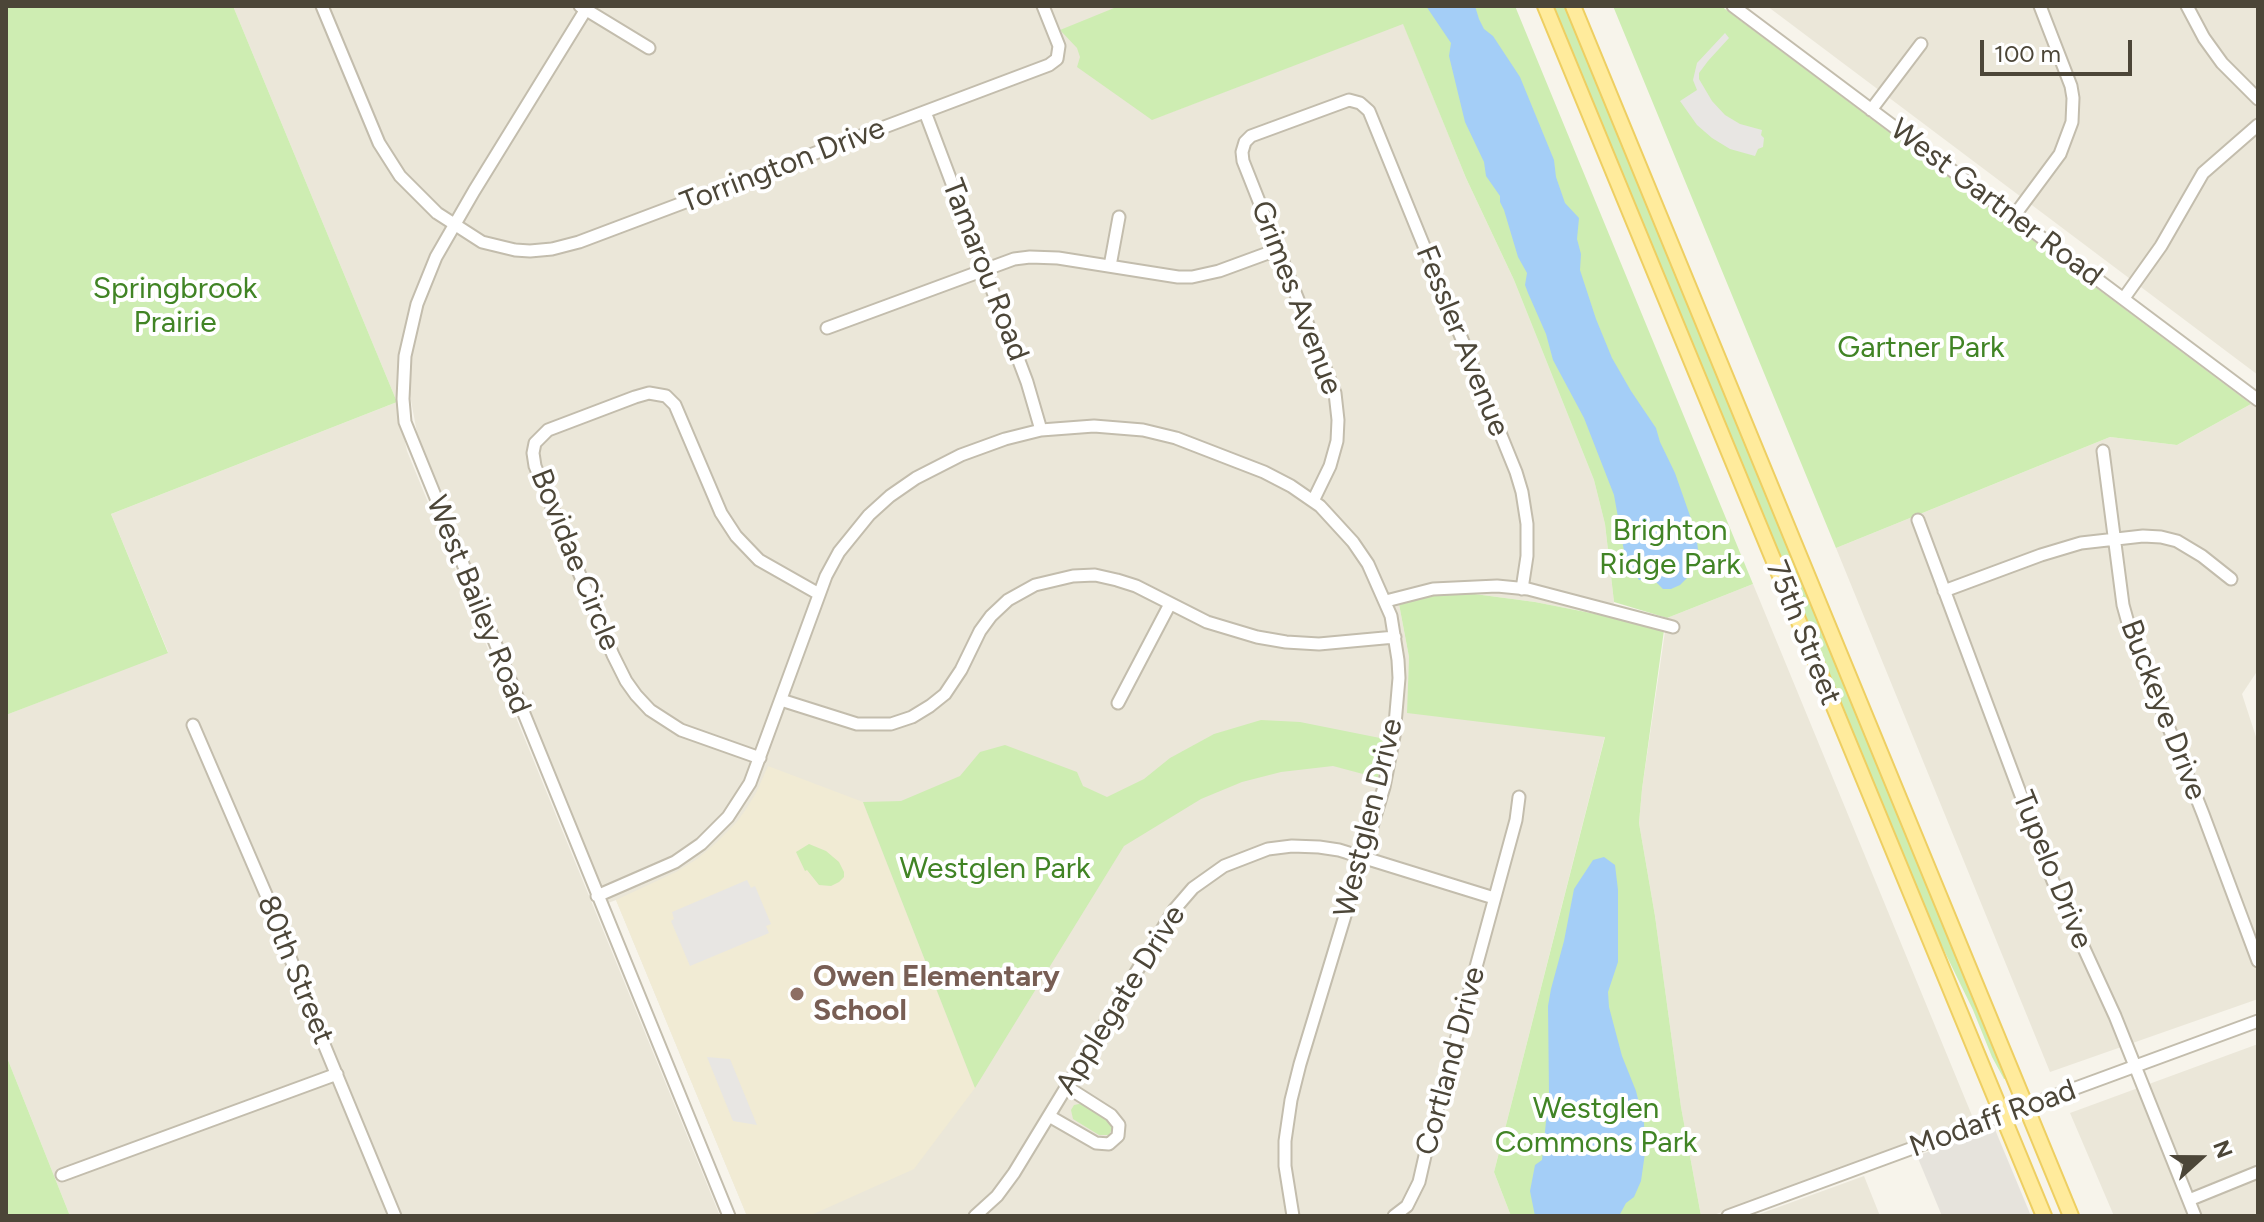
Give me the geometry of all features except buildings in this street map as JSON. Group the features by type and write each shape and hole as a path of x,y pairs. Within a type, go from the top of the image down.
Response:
{"main road":[{"name":"75th Street","path":"1545,6 2044,1216"},
{"name":"75th Street","path":"1573,6 2071,1216"}],"street":[{"name":"Torrington Drive","path":"322,6 369,122 390,162 414,192 437,213 482,242 515,250 541,251 569,246 1053,63 1059,46 1043,6"},
{"path":"2014,216 2060,154 2072,122 2071,86 2040,6"},
{"path":"2187,6 2222,63 2258,99"},
{"name":"West Bailey Road","path":"585,7 454,225 426,279 411,329 403,377 405,422 729,1216"},
{"path":"585,7 649,48"},
{"name":"West Gartner Road","path":"1737,7 2254,396"},
{"path":"1871,110 1921,44"},
{"name":"Grimes Avenue","path":"1313,501 1334,454 1337,406 1330,376 1242,152 1245,142 1257,133 1342,102 1360,103"},
{"name":"Fessler Avenue","path":"1360,103 1369,111 1516,472 1527,524 1527,556 1522,589"},
{"name":"Tamarou Road","path":"925,112 1027,382 1041,430"},
{"path":"2124,298 2161,246 2203,173 2258,125"},
{"path":"1110,266 1119,217"},
{"path":"827,328 1014,259 1058,258 1192,277 1219,271 1279,249"},
{"path":"2254,396 2258,383"},
{"name":"Bovidae Circle","path":"760,758 667,723 650,710 631,688 613,655 535,466 535,443 548,430 635,397 649,393 666,396 675,405 721,513 736,536 759,560 819,594"},
{"name":"Westglen Drive","path":"597,896 666,867 701,844 728,817 743,795 760,758 819,594 839,552 869,515 916,478 961,455 1005,439 1068,427 1116,427 1176,438 1282,480 1330,516 1353,542 1372,571 1386,601 1395,637 1399,678 1394,736 1384,787 1291,1100 1285,1166 1293,1216"},
{"name":"Buckeye Drive","path":"2103,451 2123,605 2130,630 2258,961"},
{"name":"Tupelo Drive","path":"1918,520 2053,881 2115,1016 2195,1216"},
{"path":"1944,591 2081,543 2143,536 2170,539 2191,548 2231,579"},
{"path":"781,700 857,724 891,724 912,717 930,706 954,683 980,631 1008,600 1051,579 1073,576 1103,576 1136,586 1207,622 1232,631 1286,642 1342,643 1395,637"},
{"path":"1386,601 1424,591 1482,585 1522,589 1673,627"},
{"path":"1118,703 1170,604"},
{"name":"80th Street","path":"193,725 271,906 395,1216"},
{"name":"Cortland Drive","path":"1394,1216 1412,1198 1419,1182 1516,820 1519,797"},
{"name":"Applegate Drive","path":"975,1216 1006,1185 1158,933 1183,899 1202,881 1236,860 1282,847 1319,847 1494,898"},
{"name":"Modaff Road","path":"1728,1216 2258,1021"},
{"path":"62,1175 337,1074"},
{"path":"1049,1116 1096,1143 1109,1144 1118,1136 1119,1125 1111,1115 1067,1087"},
{"path":"2189,1200 2258,1172"}],"shaded area":[{"path":"233,6 1120,6 1164,115 1403,23 1466,178 1514,280 1594,480 1605,524 1614,602 1611,617 1467,593 1399,604 1409,657 1408,712 1605,736 1494,1172 1511,1216 747,1216 616,900 608,903 417,433 410,395 397,402"},
{"path":"1767,6 2258,6 2258,375"},
{"path":"1725,33 1729,38 1699,73 1699,79 1725,115 1740,124 1762,130 1763,147 1758,149 1755,156 1730,149 1712,138 1697,125 1680,101 1697,90 1693,80 1697,63"},
{"path":"397,402 407,451 720,1216 70,1216 6,1055 6,715 168,652 111,514"},
{"path":"2251,404 2258,409 2258,670 2242,694 2258,743 2258,999 2050,1072 1836,548 2110,437 2177,445"},
{"path":"1753,584 1973,1118 1711,1216 1701,1216 1681,1107 1639,823 1667,618"},
{"name":"Owen Elementary School","path":"768,766 863,802 975,1088 914,1169 809,1216 747,1216 616,900 676,872 716,843 746,809"},
{"path":"747,880 751,888 755,886 771,924 766,926 769,933 690,966 671,921 674,919 672,912"},
{"path":"2258,1044 2258,1216 2114,1216 2070,1113"},
{"path":"707,1057 730,1059 757,1125 733,1121"},
{"path":"1994,1127 2031,1216 1942,1216 1917,1156"},
{"path":"1864,1176 1880,1216 1754,1216"}],"green space":[{"name":"Springbrook Prairie","path":"6,6 233,6 397,402 111,514 168,653 6,715"},
{"name":"Brighton Ridge Park","path":"1119,6 1515,6 1753,584 1667,618 1614,602 1605,524 1594,480 1514,280 1466,178 1403,24 1152,120 1077,67 1080,57 1077,48 1060,30"},
{"path":"1552,6 1567,6 2008,1079 2004,1079 1992,1057 1973,1010 1918,897"},
{"name":"Gartner Park","path":"1613,6 1721,6 2251,404 2177,445 2110,437 1836,548"},
{"name":"Westglen Commons Park","path":"1467,593 1535,602 1664,630 1639,823 1681,1107 1701,1216 1511,1216 1494,1172 1605,737 1407,713 1409,657 1399,604 1429,596"},
{"name":"Westglen Park","path":"1261,720 1300,722 1385,739 1378,778 1333,766 1281,772 1242,782 1201,799 1124,846 975,1088 863,802 901,801 960,776 980,752 1005,745 1077,772 1083,786 1107,797 1144,779 1170,758 1214,734"},
{"path":"809,844 826,851 839,862 844,877 839,882 831,886 819,885 805,871 796,852"},
{"path":"6,1055 70,1216 6,1216"},
{"path":"1084,1104 1109,1120 1113,1127 1109,1135 1099,1135 1073,1119 1071,1110 1074,1105"}],"water":[{"path":"1426,6 1475,6 1484,29 1493,36 1520,77 1554,160 1565,203 1579,218 1577,239 1581,254 1580,270 1596,319 1612,358 1656,428 1696,533 1698,550 1689,576 1671,589 1663,589 1654,580 1639,580 1629,566 1614,495 1584,418 1553,360 1546,334 1525,285 1527,273 1518,257 1500,196 1486,176 1484,162 1465,122 1449,56 1451,43"},
{"path":"1604,857 1615,865 1618,890 1618,962 1608,992 1609,1007 1644,1123 1645,1153 1641,1181 1634,1197 1626,1203 1619,1216 1535,1216 1530,1191 1535,1165 1542,1160 1549,1093 1548,1006 1551,989 1574,889 1593,860"}],"place":[{"name":"Owen Elementary School","path":"797,994"}]}
